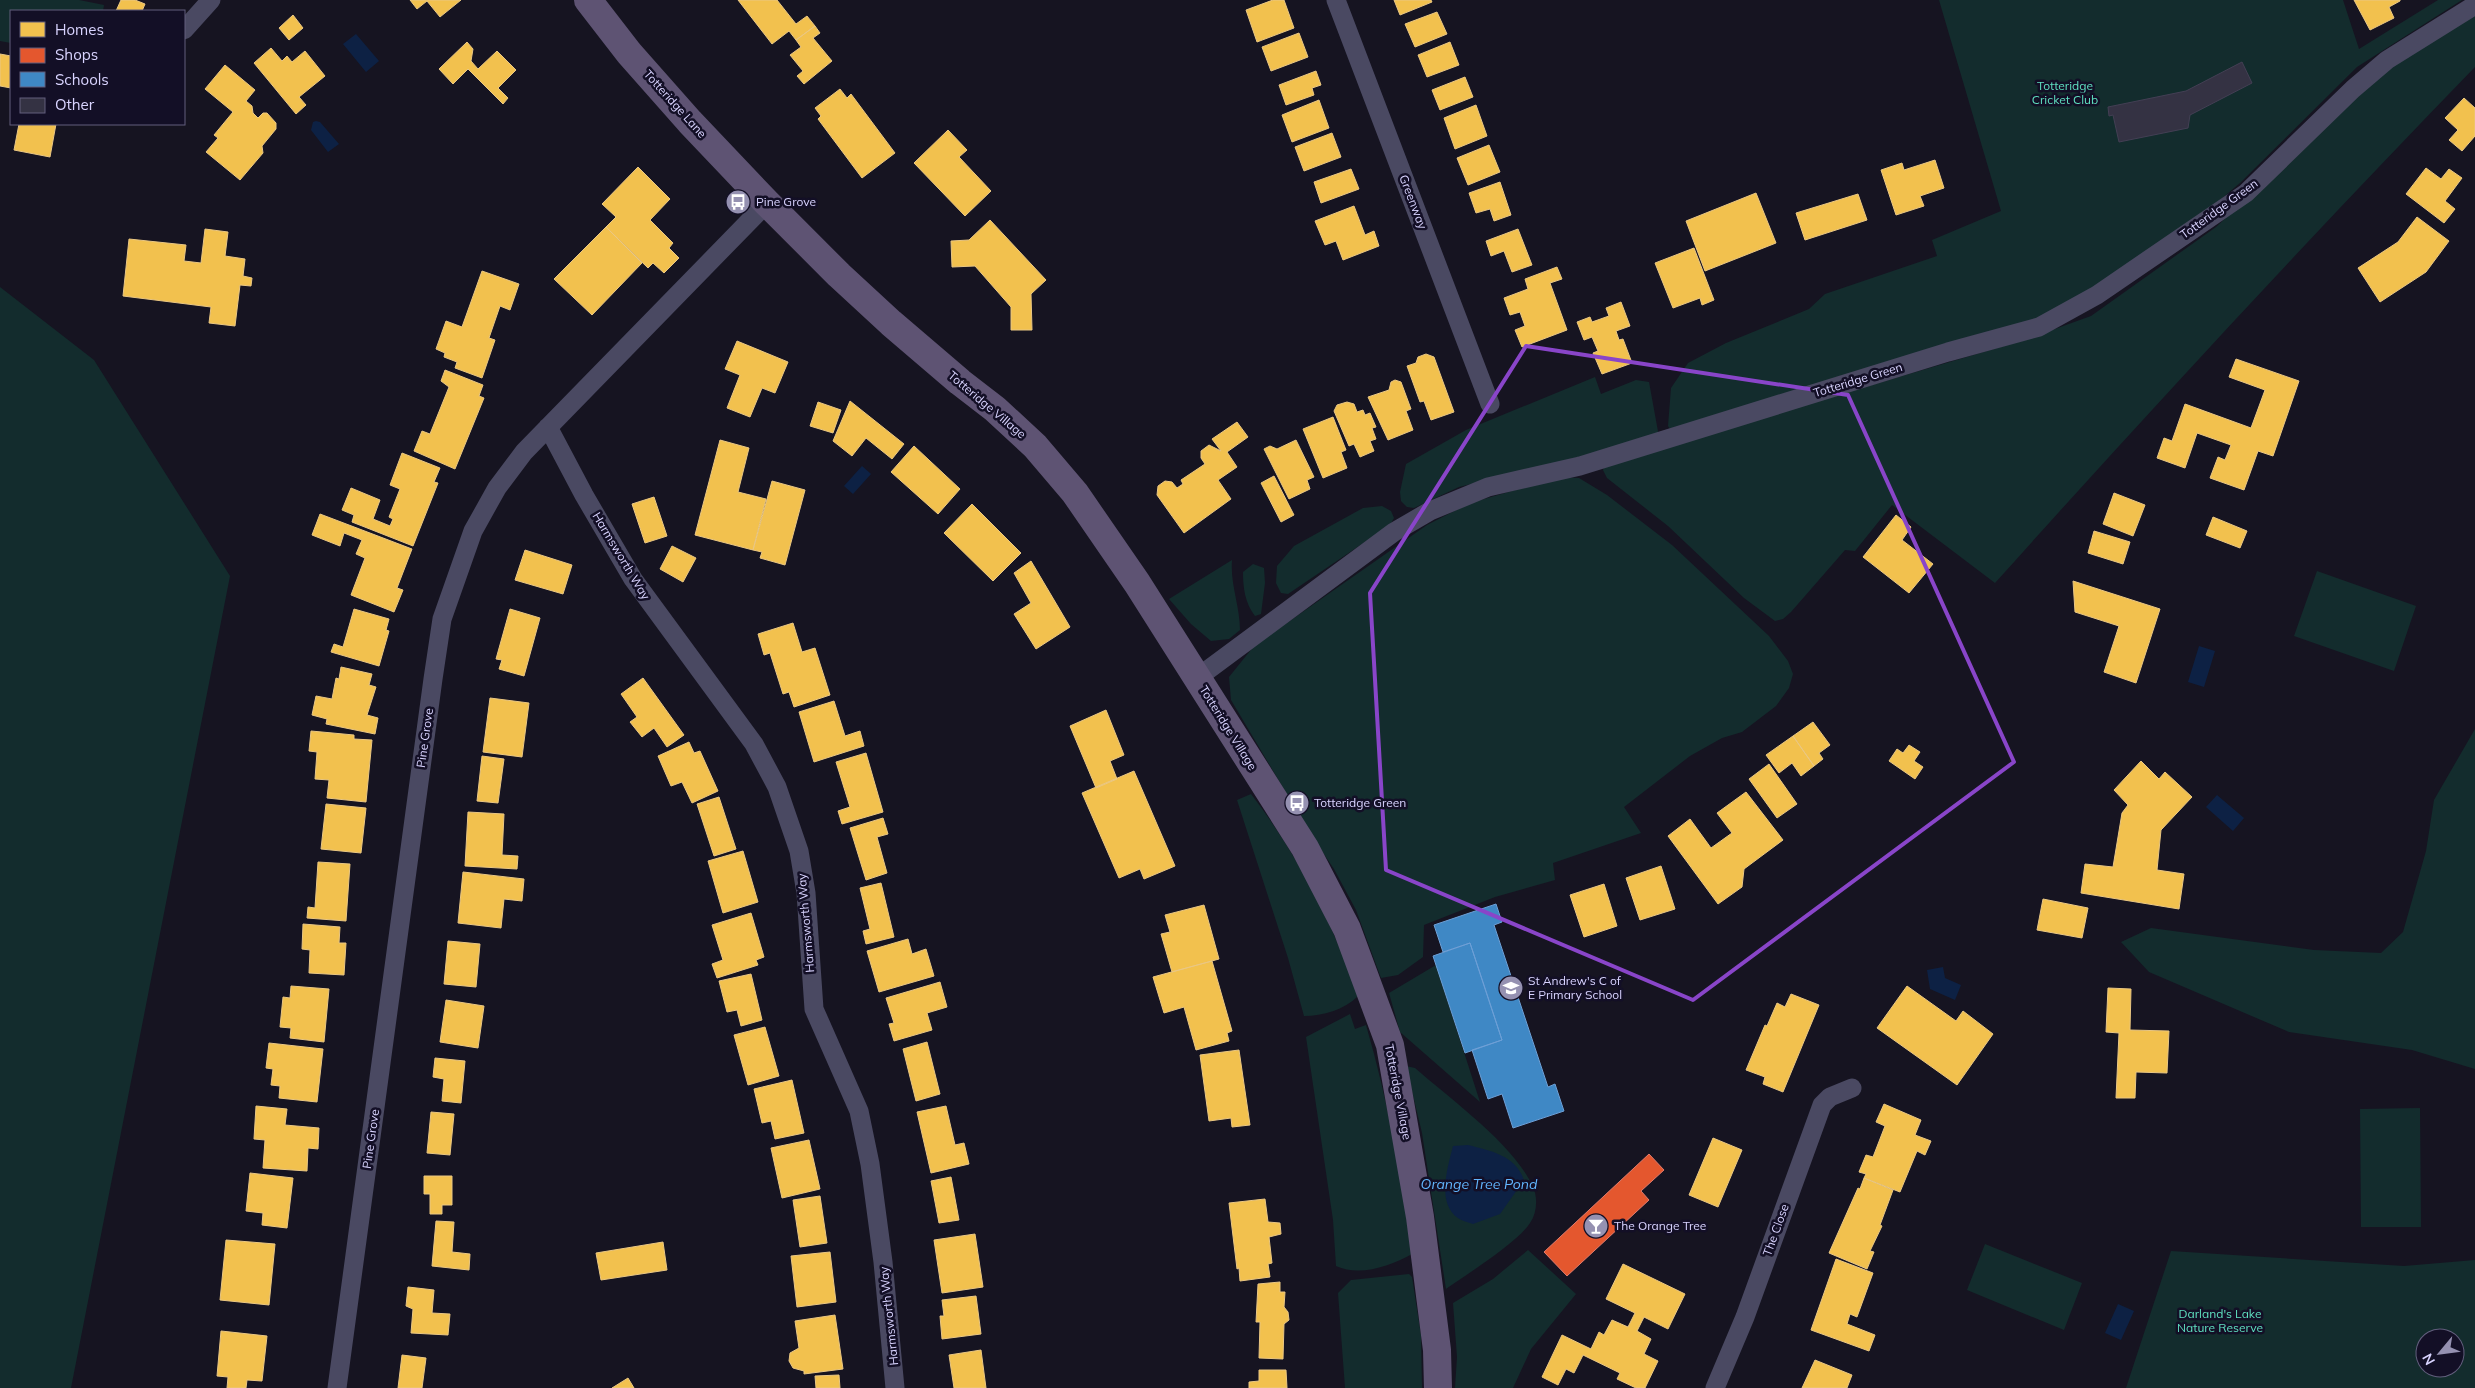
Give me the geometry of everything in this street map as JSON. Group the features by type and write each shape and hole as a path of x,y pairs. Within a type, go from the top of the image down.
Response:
{"main road":[{"name":"Totteridge Lane","path":"588,0 641,67 768,203"},
{"name":"Totteridge Village","path":"768,203 838,274 885,317 960,382 995,409 1035,446 1075,493 1137,583 1329,891 1347,928 1390,1046 1420,1217 1436,1350 1438,1388"}],"street":[{"path":"185,29 211,0"},
{"name":"Greenway","path":"1336,0 1490,404"},
{"name":"Totteridge Green","path":"1197,678 1394,532 1430,511 1488,487 1580,466 1948,352 2039,327 2097,295 2246,193 2353,89 2387,60 2475,5"},
{"name":"Pine Grove","path":"338,1388 442,619 473,531 497,488 524,452 768,203"},
{"name":"Harmsworth Way","path":"548,427 584,495 633,579 754,744 777,787 798,851 806,893 814,1009 859,1111 866,1146 884,1271 895,1388"},
{"name":"The Close","path":"1715,1388 1745,1317 1822,1104 1830,1096 1852,1088"}],"highlighted area":[{"path":"1526,346 1848,395 2014,762 1693,1000 1386,870 1370,593"}],"green space":[{"path":"0,0 79,0 104,5 103,10 10,10 10,43 0,41"},
{"name":"Totteridge Cricket Club","path":"1939,0 2343,0 2359,49 2438,0 2462,0 2357,67 2240,183 2187,228 2056,311 2025,324 1672,432 1668,426 1671,388 1688,363 1726,343 1809,309 1825,294 1937,256 1932,240 2001,211"},
{"path":"2475,12 2475,67 2232,323 1995,583 1892,505 1855,551 1845,550 1791,612 1783,619 1775,621 1744,598 1668,526 1607,478 1603,470 1605,464 2024,340 2091,316 2216,227 2390,65"},
{"path":"0,287 94,360 230,576 71,1388 0,1388"},
{"path":"1595,377 1601,394 1636,380 1649,382 1659,437 1459,487 1414,508 1407,507 1401,501 1400,492 1406,464 1466,430"},
{"name":"Totteridge Green","path":"1561,477 1579,478 1607,495 1672,545 1769,636 1788,661 1793,674 1789,688 1776,706 1742,732 1722,738 1690,756 1624,807 1641,833 1553,863 1555,880 1495,897 1424,925 1423,957 1398,975 1381,978 1356,910 1334,869 1313,838 1231,700 1229,677 1254,646 1427,525 1470,503"},
{"path":"1382,506 1391,511 1394,518 1390,525 1288,594 1281,593 1276,583 1277,566 1294,546 1363,508"},
{"path":"1232,560 1232,578 1240,630 1229,639 1211,641 1191,624 1169,599"},
{"path":"1253,564 1264,568 1265,583 1261,614 1255,616 1247,601 1243,578 1243,572"},
{"path":"2317,571 2416,606 2394,671 2294,636"},
{"path":"2475,729 2475,1069 2412,1050 2289,1032 2149,972 2121,942 2151,928 2314,950 2381,953 2403,932 2426,851 2434,800"},
{"path":"1251,794 1284,841 1313,890 1348,969 1358,996 1346,1005 1333,1011 1304,1016 1288,958 1237,800"},
{"path":"1436,965 1480,1102 1400,1032 1389,993"},
{"path":"1350,1014 1355,1029 1366,1025 1374,1053 1393,1138 1412,1254 1385,1266 1365,1270 1345,1269 1336,1266 1333,1220 1306,1037"},
{"path":"1406,1066 1415,1068 1497,1139 1524,1171 1536,1196 1534,1215 1524,1231 1503,1249 1446,1289 1422,1133"},
{"path":"2420,1108 2421,1227 2361,1227 2360,1109"},
{"path":"1985,1244 2082,1283 2064,1330 1967,1290"},
{"path":"1528,1250 1576,1294 1531,1349 1513,1388 1455,1388 1457,1357 1453,1303 1493,1279"},
{"name":"Darland's Lake Nature Reserve","path":"2171,1251 2404,1266 2475,1260 2475,1388 2126,1388"},
{"path":"1409,1274 1412,1277 1421,1335 1422,1388 1345,1388 1338,1293 1351,1280"}],"water":[{"path":"356,34 379,61 366,72 343,44"},
{"path":"313,122 320,122 339,144 328,152 311,130"},
{"path":"862,466 871,474 853,494 844,486"},
{"path":"2199,646 2215,651 2204,687 2188,682"},
{"path":"2217,795 2244,818 2233,831 2206,807"},
{"path":"1943,967 1945,978 1961,985 1955,1000 1930,989 1927,970"},
{"name":"Orange Tree Pond","path":"1468,1145 1501,1155 1515,1165 1524,1180 1500,1214 1473,1224 1460,1219 1451,1211 1445,1194 1445,1184 1453,1146"},
{"path":"2118,1304 2134,1311 2121,1340 2105,1333"}],"building: Homes":[{"path":"121,0 135,0 145,4 142,10 116,10"},
{"path":"410,0 461,0 440,17 427,1 417,9"},
{"path":"738,0 777,0 796,24 807,16 815,26 796,40 789,31 772,44"},
{"path":"1273,0 1284,0 1294,28 1257,42 1246,10"},
{"path":"1394,0 1431,0 1432,2 1400,15"},
{"path":"2354,0 2400,1 2389,7 2394,18 2370,30"},
{"path":"1437,12 1447,34 1415,47 1405,24"},
{"path":"293,15 303,28 289,40 279,28"},
{"path":"815,26 820,33 813,38 832,61 804,84 797,76 803,71 790,55 801,47 796,40"},
{"path":"1299,33 1308,57 1271,71 1262,47"},
{"path":"467,42 473,49 471,61 478,69 497,51 516,70 498,88 508,98 503,104 468,69 453,84 439,69"},
{"path":"1450,42 1459,65 1427,77 1418,55"},
{"path":"271,48 282,61 287,56 292,62 305,51 325,76 299,97 306,105 296,114 254,63"},
{"path":"0,54 10,56 10,88 0,86"},
{"path":"225,65 255,90 246,101 252,106 253,113 258,118 263,113 267,113 276,123 276,129 262,146 263,153 240,180 206,152 218,138 214,135 233,112 205,89"},
{"path":"1316,71 1321,85 1312,88 1314,95 1286,105 1279,85"},
{"path":"1465,77 1473,97 1440,110 1432,90"},
{"path":"840,89 847,98 851,94 895,153 862,178 818,119 821,116 815,108"},
{"path":"2464,98 2475,108 2475,136 2462,151 2449,140 2458,130 2445,118"},
{"path":"1319,100 1329,128 1292,142 1282,115"},
{"path":"1476,105 1487,136 1455,149 1444,118"},
{"path":"19,125 56,125 50,157 14,150"},
{"path":"948,130 967,150 959,157 991,191 965,216 914,163"},
{"path":"1332,133 1341,157 1304,171 1295,147"},
{"path":"1489,145 1500,172 1468,185 1457,158"},
{"path":"1935,160 1944,188 1920,196 1924,206 1896,215 1881,170 1902,163 1904,170"},
{"path":"638,167 670,199 650,220 673,243 669,248 679,258 664,273 653,263 648,268 606,227 616,217 602,204"},
{"path":"2426,168 2441,179 2449,169 2462,178 2445,201 2455,209 2444,223 2406,194"},
{"path":"1351,169 1359,189 1321,203 1314,182"},
{"path":"1500,182 1511,215 1494,221 1490,209 1476,213 1469,193"},
{"path":"1756,193 1776,243 1705,271 1686,221"},
{"path":"1858,194 1867,220 1805,240 1796,213"},
{"path":"1354,206 1365,235 1374,231 1379,246 1343,260 1336,241 1325,245 1315,221"},
{"path":"2417,217 2449,241 2426,272 2380,302 2358,268 2398,242"},
{"path":"990,220 1046,280 1031,294 1032,330 1011,330 1011,307 975,266 952,267 951,241 969,240"},
{"path":"606,227 642,263 592,315 554,279"},
{"path":"205,229 228,232 225,256 245,259 243,276 252,278 251,286 240,285 235,326 209,323 211,307 123,296 129,239 186,245 184,261 201,263"},
{"path":"1518,229 1532,265 1512,272 1504,251 1491,256 1486,241"},
{"path":"1694,248 1714,300 1702,305 1700,298 1673,308 1655,263"},
{"path":"1557,267 1562,279 1550,283 1567,330 1522,347 1515,330 1525,326 1520,312 1510,315 1504,298 1528,289 1525,279"},
{"path":"482,271 519,284 510,310 500,306 489,338 495,340 482,378 455,368 457,362 444,357 445,353 436,349 446,321 462,327"},
{"path":"1621,302 1630,326 1616,331 1619,340 1623,339 1632,363 1602,374 1593,353 1598,351 1592,337 1584,340 1577,322 1590,317 1592,322 1609,316 1606,308"},
{"path":"737,341 788,362 775,393 762,388 750,417 727,408 740,375 725,369"},
{"path":"1426,354 1434,357 1454,412 1431,420 1424,401 1420,402 1407,366 1416,363 1418,357"},
{"path":"2236,359 2299,381 2273,456 2258,451 2244,490 2210,478 2218,457 2225,460 2231,445 2197,433 2185,468 2157,458 2164,438 2172,441 2185,404 2251,428 2265,390 2229,377"},
{"path":"445,370 483,385 479,396 484,398 455,469 414,451 422,431 430,434 449,387 441,381"},
{"path":"1395,380 1401,382 1411,409 1406,411 1413,430 1388,440 1368,397 1389,390 1391,382"},
{"path":"850,401 904,444 892,459 866,438 852,456 833,441"},
{"path":"818,402 841,410 833,433 810,426"},
{"path":"1347,402 1354,404 1357,412 1363,410 1365,415 1370,413 1376,427 1372,428 1376,439 1370,441 1374,451 1360,457 1354,444 1349,446 1334,411 1337,405"},
{"path":"1333,417 1346,450 1341,452 1347,468 1323,478 1303,429"},
{"path":"1237,422 1248,437 1227,452 1237,467 1218,480 1231,499 1184,533 1157,495 1158,486 1165,481 1172,482 1177,488 1183,484 1181,480 1205,464 1201,458 1201,451 1209,445 1221,451 1212,439"},
{"path":"720,440 749,448 738,492 766,499 753,550 695,535"},
{"path":"1296,440 1314,477 1307,480 1310,489 1289,499 1264,449 1270,446 1277,449"},
{"path":"914,446 960,489 938,514 891,472"},
{"path":"402,453 440,468 434,482 438,483 413,546 352,522 354,515 342,510 351,488 380,500 373,519 390,526 393,519 389,517 400,489 390,485"},
{"path":"1274,476 1294,515 1281,522 1261,483"},
{"path":"772,481 805,490 785,565 760,558 762,552 753,550"},
{"path":"2114,493 2145,505 2133,536 2103,524"},
{"path":"654,497 667,536 645,543 632,504"},
{"path":"972,504 1021,553 993,581 944,533"},
{"path":"320,514 412,549 397,588 403,590 394,612 351,595 365,558 356,554 362,540 344,533 340,546 312,535"},
{"path":"1896,515 1911,527 1902,540 1933,564 1909,593 1863,557"},
{"path":"2213,517 2247,531 2240,548 2206,535"},
{"path":"2094,531 2130,542 2123,564 2088,553"},
{"path":"672,546 696,558 683,582 660,569"},
{"path":"525,550 572,565 563,594 515,580"},
{"path":"1031,561 1070,627 1036,649 1014,614 1031,603 1014,573"},
{"path":"2073,581 2160,609 2136,683 2104,672 2119,626 2075,612"},
{"path":"354,609 389,619 386,630 389,631 379,666 331,652 334,644 343,647"},
{"path":"510,609 540,618 524,676 499,669 502,660 496,659"},
{"path":"793,623 802,652 815,648 830,695 794,707 789,692 783,694 770,653 764,655 758,634"},
{"path":"341,667 372,674 369,685 376,687 367,715 378,718 375,734 326,724 327,719 312,715 316,696 332,699 336,678 339,679"},
{"path":"643,678 684,735 667,747 654,728 642,737 630,722 637,717 621,694"},
{"path":"490,698 529,703 522,757 483,752"},
{"path":"834,701 845,736 860,731 864,746 814,762 799,712"},
{"path":"1106,710 1124,755 1110,761 1117,779 1096,788 1070,726"},
{"path":"1813,722 1830,745 1819,753 1823,759 1814,766 1793,736"},
{"path":"311,731 354,735 354,739 372,740 366,802 327,798 329,780 315,779 317,752 309,751"},
{"path":"1793,736 1814,766 1801,776 1792,763 1779,773 1766,755"},
{"path":"689,742 694,753 700,751 718,791 692,803 682,782 671,786 658,756"},
{"path":"1909,745 1920,752 1914,761 1923,767 1915,779 1889,761 1897,749 1903,753"},
{"path":"866,753 883,812 842,824 838,811 850,807 836,762"},
{"path":"482,756 504,759 498,803 477,801"},
{"path":"2141,761 2159,779 2165,772 2192,797 2161,830 2157,870 2184,874 2179,909 2081,893 2085,864 2113,867 2122,813 2128,805 2114,790"},
{"path":"1769,764 1797,804 1777,818 1749,779"},
{"path":"1134,771 1175,866 1144,879 1140,869 1119,878 1082,793"},
{"path":"1746,792 1783,840 1744,869 1742,887 1718,904 1668,836 1690,819 1711,848 1732,833 1717,813"},
{"path":"719,797 736,849 714,856 697,804"},
{"path":"326,804 366,808 361,853 321,849"},
{"path":"468,812 504,814 502,855 518,856 517,869 465,866"},
{"path":"883,818 888,834 877,837 887,873 866,880 850,828"},
{"path":"743,851 758,902 723,913 708,861"},
{"path":"318,862 350,864 346,921 307,918 308,907 315,908"},
{"path":"1661,866 1675,909 1640,920 1626,878"},
{"path":"463,872 524,879 522,901 504,899 501,928 458,923"},
{"path":"881,883 894,937 866,944 863,931 870,929 860,888"},
{"path":"1604,884 1617,926 1584,937 1570,895"},
{"path":"2043,899 2088,908 2082,938 2037,930"},
{"path":"1204,905 1219,959 1172,972 1161,934 1170,932 1165,915"},
{"path":"751,913 764,957 756,960 758,965 717,978 712,964 723,960 712,925"},
{"path":"303,924 340,927 339,943 346,943 344,975 309,973 310,950 302,949"},
{"path":"908,939 912,954 926,949 934,976 879,992 867,951"},
{"path":"448,941 480,944 476,987 444,984"},
{"path":"1212,961 1232,1031 1227,1033 1229,1041 1196,1050 1184,1007 1164,1013 1153,977"},
{"path":"751,974 762,1020 741,1026 737,1010 727,1012 719,981"},
{"path":"940,982 947,1007 927,1013 932,1030 894,1041 889,1024 894,1023 886,998"},
{"path":"291,986 329,989 324,1042 290,1038 291,1028 280,1027 283,997 290,998"},
{"path":"1907,986 1956,1021 1963,1011 1993,1034 1957,1085 1877,1028"},
{"path":"2108,988 2131,989 2130,1030 2169,1031 2167,1073 2136,1072 2135,1098 2116,1098 2119,1033 2106,1032"},
{"path":"1791,994 1819,1005 1783,1092 1763,1084 1765,1077 1746,1070 1765,1025 1767,1026 1777,1003 1785,1007"},
{"path":"446,1000 484,1006 478,1048 440,1042"},
{"path":"765,1027 779,1076 748,1085 734,1035"},
{"path":"927,1042 940,1094 916,1101 903,1049"},
{"path":"269,1043 323,1049 317,1102 279,1098 280,1086 271,1085 273,1069 266,1068"},
{"path":"1239,1050 1250,1125 1232,1127 1231,1118 1209,1121 1200,1055"},
{"path":"435,1058 465,1061 461,1103 442,1101 444,1079 433,1077"},
{"path":"792,1080 804,1133 775,1139 771,1121 762,1123 754,1089"},
{"path":"1884,1104 1921,1120 1915,1135 1931,1141 1925,1155 1917,1151 1900,1192 1864,1178 1866,1174 1859,1172 1866,1155 1873,1157 1885,1126 1876,1122"},
{"path":"256,1106 287,1109 285,1125 319,1128 318,1149 308,1148 307,1171 263,1168 265,1140 254,1139"},
{"path":"946,1106 955,1145 964,1143 969,1164 931,1173 917,1112"},
{"path":"431,1112 454,1114 450,1155 427,1153"},
{"path":"1713,1138 1742,1150 1718,1207 1689,1195"},
{"path":"809,1140 820,1189 782,1198 771,1148"},
{"path":"250,1173 293,1178 287,1228 262,1225 263,1213 246,1211"},
{"path":"424,1176 452,1176 452,1205 442,1205 442,1214 430,1214 430,1194 424,1194"},
{"path":"951,1177 959,1220 939,1223 931,1181"},
{"path":"1864,1178 1893,1190 1880,1225 1882,1226 1870,1251 1874,1252 1867,1269 1829,1253"},
{"path":"820,1196 827,1243 800,1247 793,1200"},
{"path":"1265,1199 1268,1222 1280,1223 1281,1234 1269,1237 1272,1263 1268,1264 1270,1277 1240,1281 1229,1203"},
{"path":"436,1221 454,1222 452,1252 470,1254 469,1270 432,1266"},
{"path":"975,1234 983,1287 942,1293 934,1240"},
{"path":"226,1240 275,1244 269,1305 220,1300"},
{"path":"663,1242 667,1270 601,1280 596,1253"},
{"path":"830,1252 836,1302 797,1307 791,1256"},
{"path":"1836,1259 1873,1273 1857,1317 1850,1314 1847,1324 1875,1335 1869,1351 1811,1330"},
{"path":"1623,1264 1685,1294 1668,1329 1644,1317 1637,1331 1651,1339 1644,1354 1658,1361 1645,1388 1636,1388 1617,1379 1620,1373 1583,1355 1574,1373 1566,1369 1558,1385 1542,1377 1562,1335 1591,1349 1599,1332 1604,1335 1612,1320 1628,1327 1635,1313 1606,1299"},
{"path":"1280,1282 1280,1292 1285,1292 1284,1307 1288,1312 1289,1320 1284,1324 1283,1359 1259,1358 1260,1322 1256,1322 1258,1284"},
{"path":"408,1287 434,1290 432,1313 450,1314 448,1335 411,1333 413,1309 406,1306"},
{"path":"976,1296 981,1334 942,1339 940,1316 944,1316 942,1300"},
{"path":"835,1315 843,1369 804,1374 804,1371 793,1368 789,1361 790,1353 799,1348 795,1321"},
{"path":"221,1331 267,1336 262,1381 247,1380 246,1388 227,1388 228,1377 217,1376"},
{"path":"981,1350 986,1388 954,1388 949,1355"},
{"path":"402,1355 426,1358 422,1388 398,1388"},
{"path":"1815,1360 1852,1375 1847,1388 1802,1388"},
{"path":"1259,1370 1286,1370 1287,1388 1249,1388 1249,1382 1259,1381"},
{"path":"839,1375 840,1388 816,1388 815,1376"},
{"path":"628,1378 634,1388 612,1388"}],"building: Shops":[{"name":"The Orange Tree","path":"1649,1154 1664,1170 1641,1191 1649,1200 1567,1276 1544,1252"}],"building: Schools":[{"path":"1496,904 1502,922 1494,925 1548,1087 1555,1084 1564,1111 1513,1128 1502,1094 1488,1099 1472,1050 1502,1040 1470,943 1443,952 1434,925"},
{"path":"1470,943 1502,1040 1465,1053 1433,956"}],"building: Other":[{"path":"2242,62 2252,83 2190,115 2188,128 2119,142 2113,115 2109,116 2108,107 2186,91"}],"place":[{"name":"Pine Grove","path":"738,202"},
{"name":"Totteridge Green","path":"1297,803"},
{"name":"St Andrew's C of E Primary School","path":"1511,988"},
{"name":"The Orange Tree","path":"1596,1226"}]}
